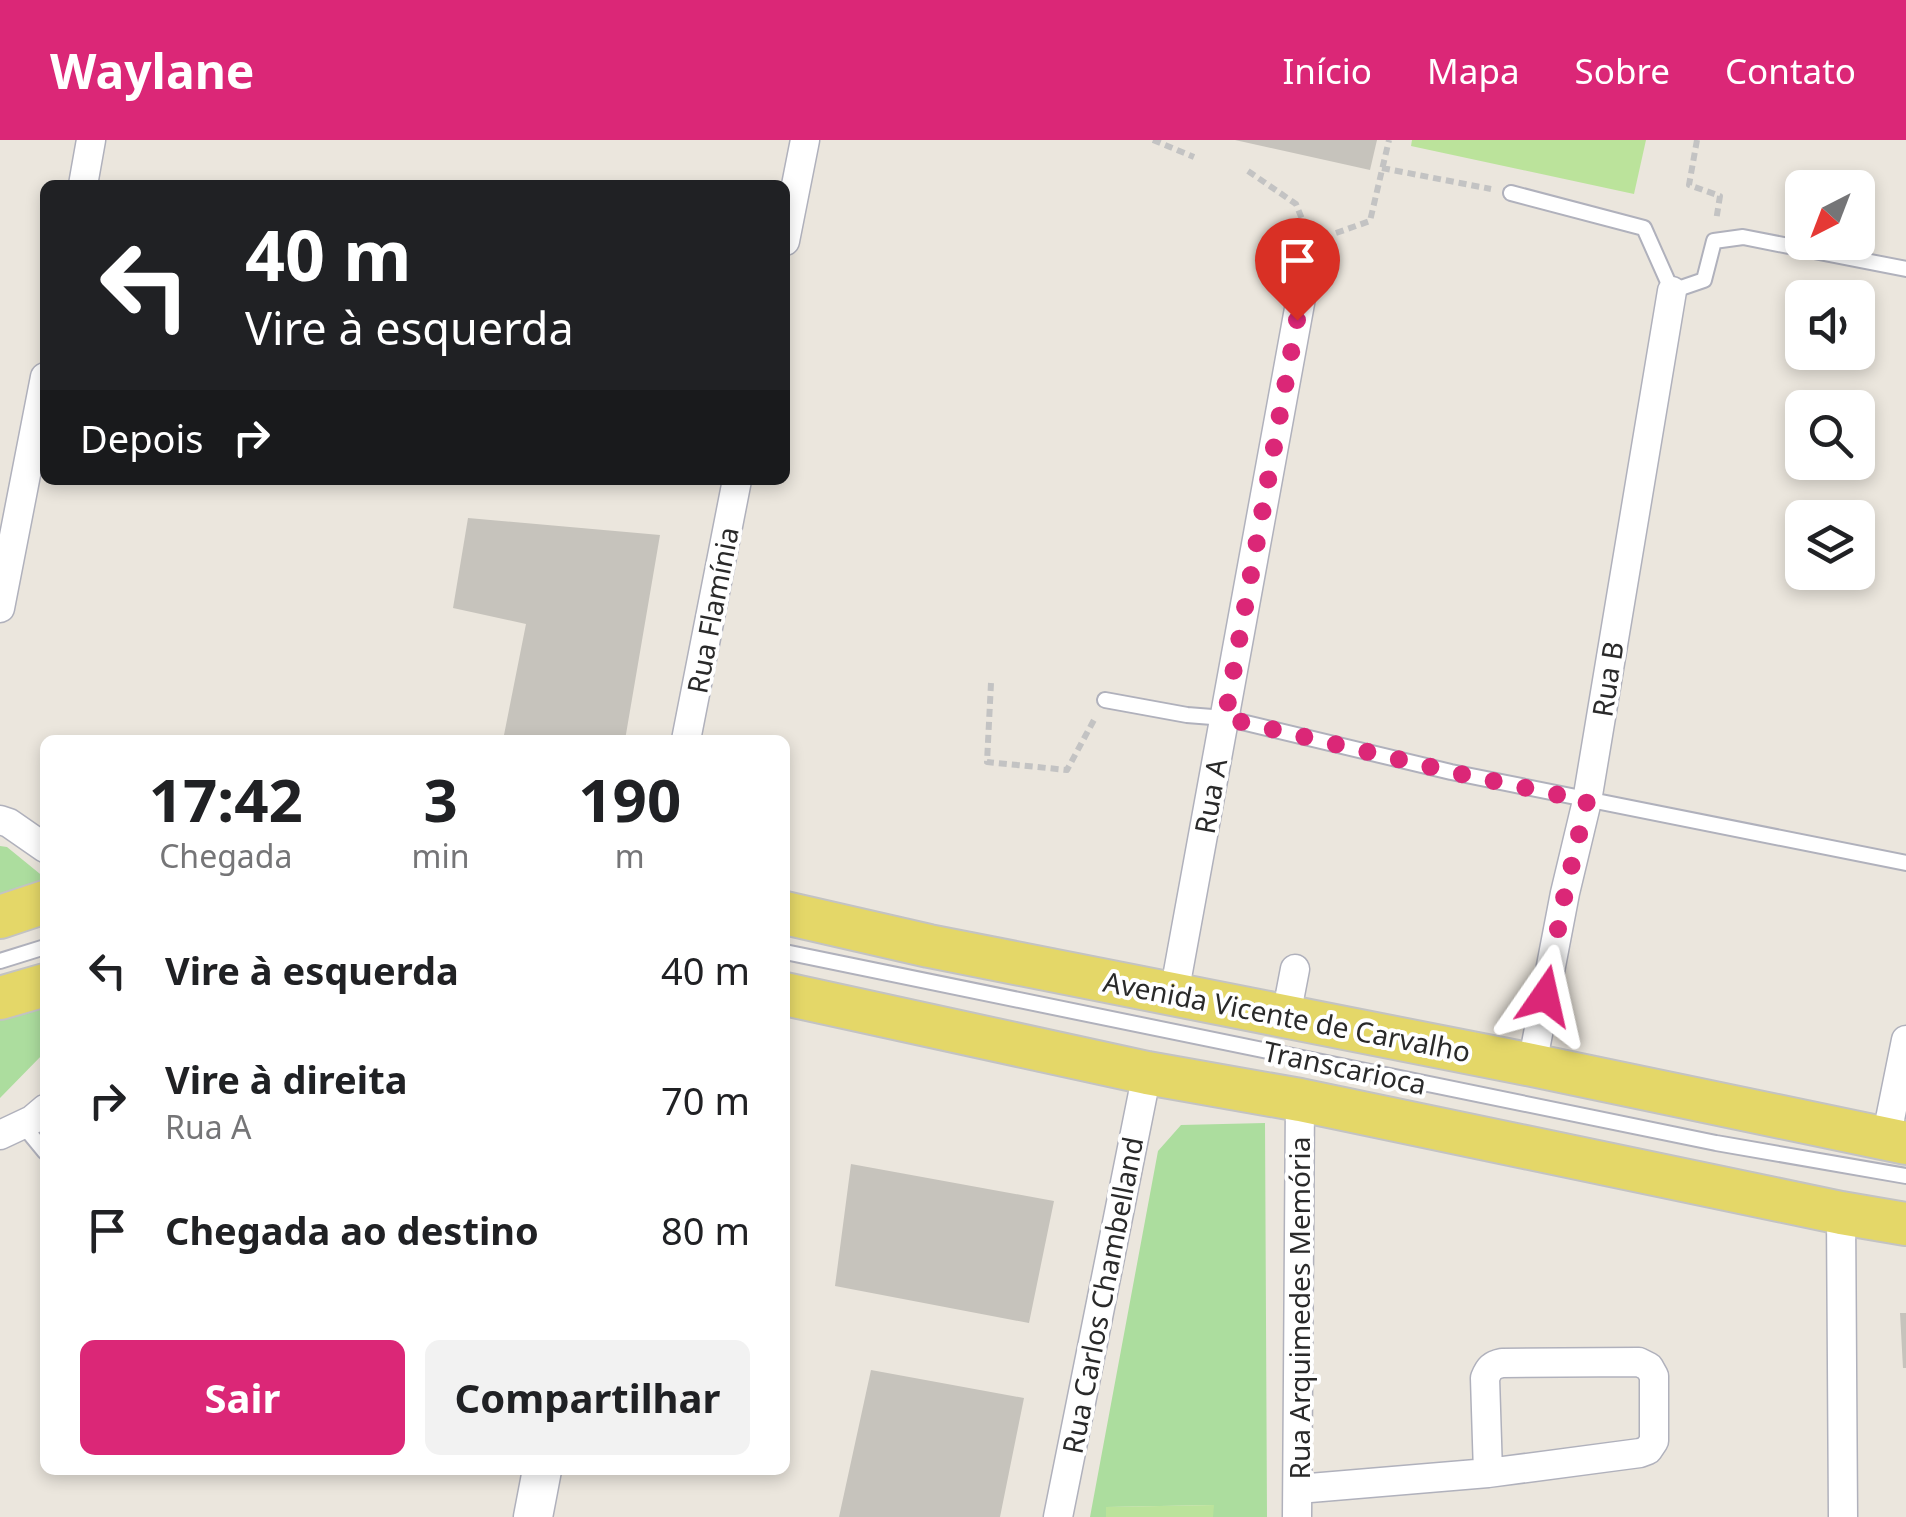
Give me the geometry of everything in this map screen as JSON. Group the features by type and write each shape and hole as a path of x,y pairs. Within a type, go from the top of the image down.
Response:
{"main road":[{"path":"0,916 40,904"},
{"name":"Avenida Vicente de Carvalho","path":"790,913 928,946 1532,1065 1899,1152"},
{"path":"0,998 40,986"},
{"path":"790,995 1147,1072 1906,1224"}],"street":[{"path":"83,180 91,140"},
{"path":"790,216 805,140"},
{"name":"Rua A","path":"1174,994 1311,243"},
{"name":"Rua B","path":"1532,1065 1587,801 1672,291"},
{"path":"0,608 40,403"},
{"name":"Rua Flamínia","path":"687,735 737,485"},
{"path":"0,820 40,845"},
{"path":"1286,1016 1296,969"},
{"path":"1899,1152 1906,1040"},
{"name":"Rua Carlos Chambelland","path":"1058,1517 1147,1072"},
{"name":"Rua Arquimedes Memória","path":"1298,1503 1300,1100"},
{"path":"1840,1213 1843,1517"},
{"path":"1298,1503 1648,1450 1654,1441 1654,1376 1639,1362 1494,1364 1485,1378 1488,1472"},
{"path":"533,1517 541,1475"}],"lane":[{"path":"1512,193 1644,228 1672,291 1704,280 1714,241 1743,237 1906,269"},
{"path":"1106,700 1225,718 1587,801 1906,863"},
{"path":"0,960 40,948"},
{"name":"Transcarioca","path":"790,953 1716,1143 1899,1152"},
{"path":"22,1123 40,1146"}],"path":[{"path":"1152,140 1194,157"},
{"path":"1248,171 1296,204 1311,243 1370,221 1389,140"},
{"path":"1698,140 1689,185 1720,196 1714,241"},
{"path":"1382,168 1512,193"},
{"path":"991,683 987,762 1067,770 1106,700"}],"green space":[{"path":"1412,140 1646,140 1634,194 1411,146"},
{"path":"0,846 7,847 40,874 40,893 0,904"},
{"path":"40,1003 40,1057 0,1098 0,1013"},
{"path":"1265,1123 1267,1517 1213,1517 1213,1505 1107,1507 1106,1517 1090,1517 1158,1151 1181,1125"},
{"path":"1214,1505 1213,1517 1106,1517 1106,1507"}],"building":[{"path":"1235,140 1377,140 1370,170"},
{"path":"468,518 660,535 626,735 504,735 526,624 453,608"},
{"path":"851,1164 1054,1201 1029,1323 835,1286"},
{"path":"1900,1313 1906,1313 1906,1368 1903,1368"},
{"path":"871,1370 1024,1398 1000,1517 839,1517"}],"route":[{"path":"1297,320 1225,718 1587,801 1545,996"}]}
